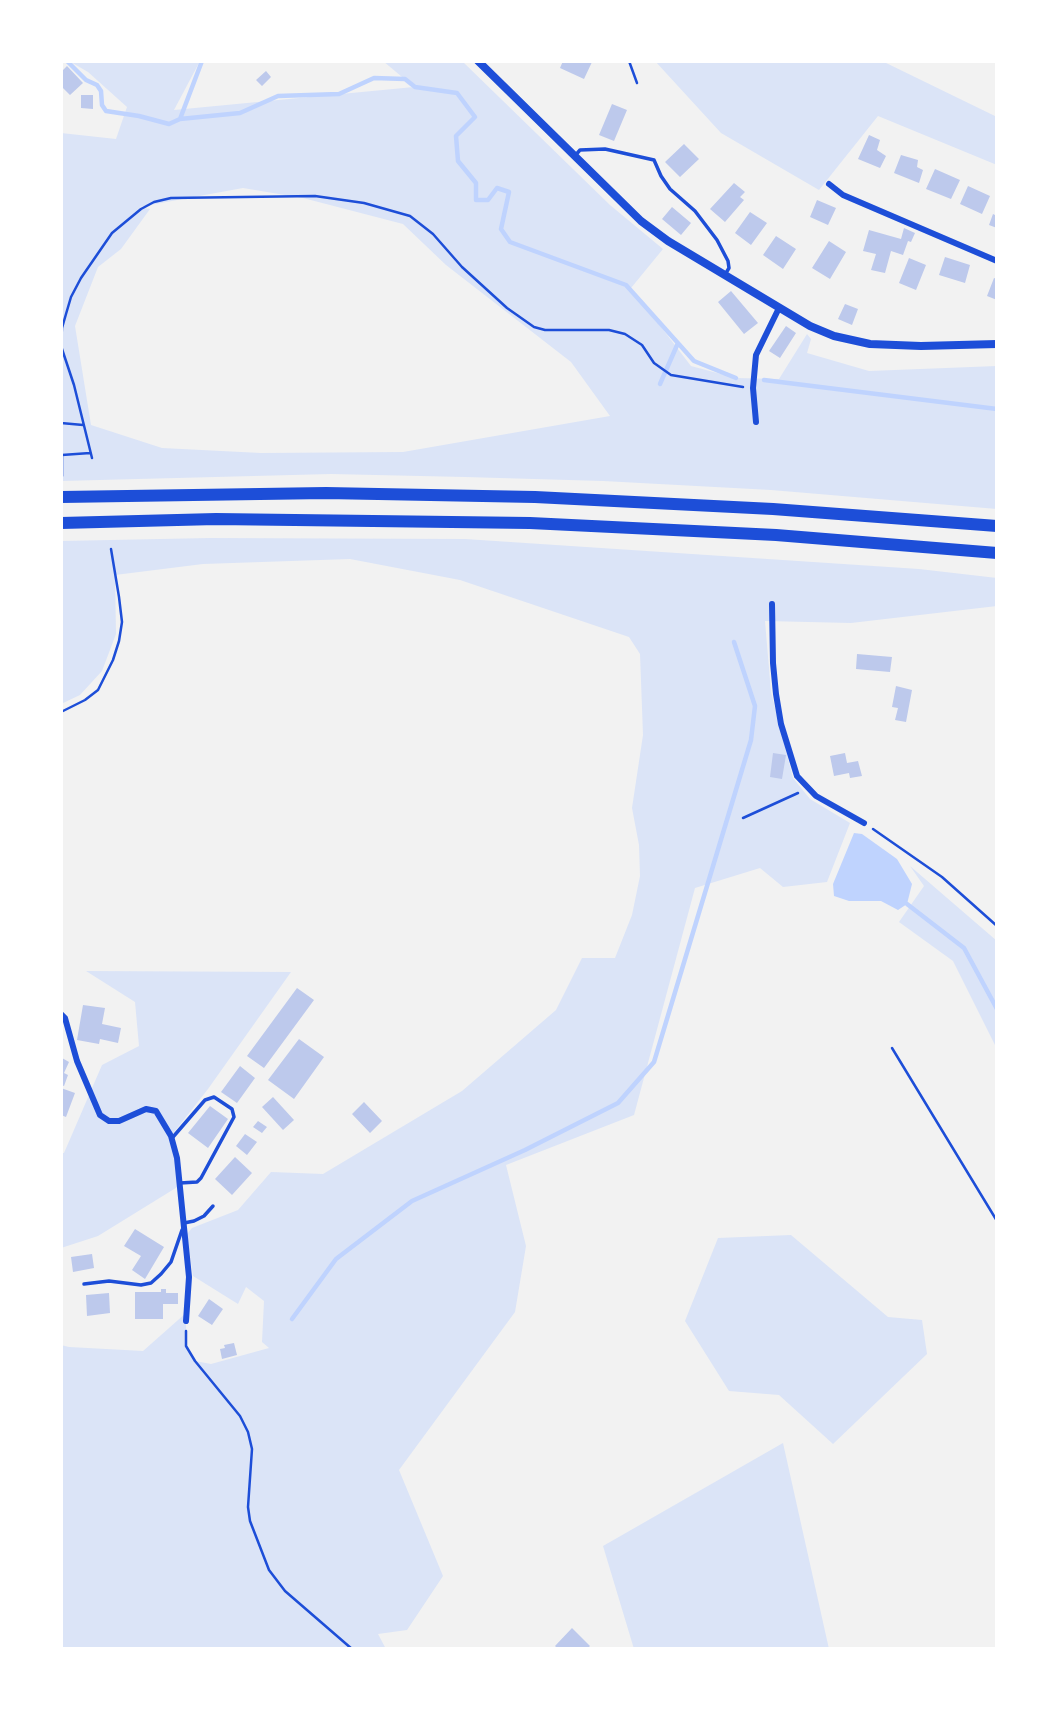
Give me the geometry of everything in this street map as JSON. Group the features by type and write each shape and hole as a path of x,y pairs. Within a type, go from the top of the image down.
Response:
{"highway":[{"path":"61,497 326,493 535,497 773,509 997,526"},
{"path":"61,523 216,519 558,524 749,533 997,553"}],"street":[{"path":"478,61 641,221 668,241 819,330 854,342 892,346 997,344"},
{"path":"829,184 843,195 997,261"},
{"path":"756,422 753,388 756,355 779,308"},
{"path":"772,604 772,663 781,724 797,776 807,789 827,803 864,822"},
{"path":"61,1014 65,1018 77,1061 100,1115 109,1121 119,1121 146,1109 156,1111 172,1139 177,1158 189,1277 186,1321"}],"lane":[{"path":"573,157 580,150 605,149 654,160 670,189 695,211 717,240 728,261 729,268 725,275"},
{"path":"172,1139 205,1100 214,1097 232,1110 234,1117 201,1178 197,1182 178,1183"},
{"path":"84,1284 109,1281 141,1285 151,1283 170,1262 184,1225 204,1216 213,1206"}],"path":[{"path":"629,61 637,83"},
{"path":"62,476 62,455 92,456 61,346 62,328 71,297 112,233 153,202 187,197 315,196 364,203 410,216 433,234 462,267 507,308 534,327 545,330 609,330 625,334 642,345 654,363 671,375 753,388"},
{"path":"61,423 83,425"},
{"path":"61,712 85,700 97,690 113,660 121,622 111,549"},
{"path":"743,818 807,789"},
{"path":"864,822 917,857 997,926"},
{"path":"891,1048 997,1221"},
{"path":"186,1321 186,1346 240,1416 248,1432 252,1449 248,1507 250,1521 269,1570 285,1591 352,1649"}],"shaded area":[{"path":"69,61 200,61 174,110 414,87 383,61 462,61 610,205 663,249 631,288 691,366 736,378 779,379 807,334 811,339 807,353 869,371 997,366 997,509 771,490 603,481 331,474 61,481 61,133 116,139 127,107 88,72","holes":["243,188 303,198 403,224 446,265 571,362 610,416 403,452 261,453 162,448 91,425 75,326 98,267 121,249 150,209 139,207"]},
{"path":"655,61 882,61 997,117 997,165 878,116 819,190 721,133"},
{"path":"210,538 465,539 919,569 997,578 997,606 851,623 765,621 771,692 793,778 810,799 850,823 827,882 783,887 760,868 695,888 634,1115 506,1165 526,1246 515,1312 399,1470 443,1576 407,1630 378,1634 386,1649 61,1649 61,1345 143,1351 186,1313 186,1346 195,1361 211,1364 269,1348 262,1342 264,1301 246,1287 238,1304 193,1276 187,1234 192,1228 238,1210 271,1172 323,1174 462,1091 556,1010 582,958 615,958 632,915 640,876 639,845 632,808 643,735 640,654 629,637 460,580 350,559 203,564 115,575 116,634 102,671 80,695 61,704 61,541"},
{"path":"910,866 997,941 997,1049 953,961 899,922 924,886"},
{"path":"86,971 291,972 208,1089 171,1136 179,1186 98,1236 61,1248 61,1153 64,1153 102,1065 139,1046 135,1002"},
{"path":"791,1235 888,1317 922,1320 927,1354 833,1444 779,1395 729,1391 685,1321 718,1238"},
{"path":"783,1443 829,1649 634,1649 603,1546"}],"water":[{"path":"854,833 862,834 897,859 912,884 907,904 898,910 881,901 849,901 834,896 833,884"}],"building":[{"path":"563,61 592,62 584,79 560,68"},
{"path":"67,66 83,83 70,95 61,86 61,72"},
{"path":"266,71 271,77 262,86 256,80"},
{"path":"81,95 93,95 93,109 81,108"},
{"path":"612,104 627,110 614,141 599,135"},
{"path":"869,135 880,140 877,150 886,156 880,168 858,159"},
{"path":"684,144 699,159 680,177 665,162"},
{"path":"901,155 918,160 917,167 923,170 919,183 894,173"},
{"path":"935,169 960,180 951,199 926,189"},
{"path":"734,183 745,192 740,197 744,200 725,222 710,209"},
{"path":"968,186 990,196 982,214 960,204"},
{"path":"817,200 836,208 828,225 810,217"},
{"path":"672,207 691,223 681,235 662,219"},
{"path":"750,212 767,223 751,245 735,233"},
{"path":"993,214 997,216 997,228 989,225"},
{"path":"904,228 915,233 911,242 908,241 903,255 891,251 885,273 871,270 876,254 863,251 869,230 901,239"},
{"path":"776,236 796,249 783,269 763,255"},
{"path":"829,241 846,252 830,279 812,268"},
{"path":"945,257 970,265 965,283 939,275"},
{"path":"909,258 926,265 916,290 899,283"},
{"path":"994,278 997,279 997,300 987,296"},
{"path":"731,291 758,323 744,334 718,302"},
{"path":"845,304 858,309 852,325 838,319"},
{"path":"786,326 796,333 780,358 769,351"},
{"path":"857,654 892,657 890,672 856,669"},
{"path":"896,686 912,690 906,722 895,720 898,708 892,707"},
{"path":"773,753 786,755 782,779 770,777"},
{"path":"845,753 847,763 858,761 862,776 850,778 849,773 834,776 830,756"},
{"path":"297,988 314,1000 264,1068 247,1056"},
{"path":"83,1005 105,1008 102,1024 121,1028 118,1043 100,1039 99,1044 77,1040"},
{"path":"299,1039 324,1057 294,1099 268,1080"},
{"path":"62,1058 69,1062 64,1073 68,1075 64,1086 61,1085"},
{"path":"240,1066 255,1078 237,1103 221,1092"},
{"path":"61,1088 75,1093 66,1117 61,1115"},
{"path":"273,1097 294,1120 283,1130 262,1107"},
{"path":"364,1102 382,1121 370,1133 352,1114"},
{"path":"210,1106 228,1119 208,1148 188,1133"},
{"path":"258,1121 267,1127 262,1133 253,1127"},
{"path":"245,1134 257,1142 247,1155 236,1146"},
{"path":"235,1157 252,1173 232,1195 215,1179"},
{"path":"135,1229 164,1247 145,1279 132,1270 141,1256 124,1246"},
{"path":"92,1254 94,1268 73,1272 71,1257"},
{"path":"161,1289 166,1289 166,1293 178,1293 178,1304 163,1304 163,1319 135,1319 135,1292 161,1292"},
{"path":"109,1293 110,1313 87,1316 86,1295"},
{"path":"209,1299 223,1309 212,1325 198,1316"},
{"path":"234,1343 237,1355 222,1359 220,1349 225,1348 224,1345"},
{"path":"572,1628 590,1646 587,1649 558,1649 555,1646"}],"waterway":[{"path":"67,61 86,80 97,85 106,111 169,124 180,119 240,113 278,96 339,94 374,78 405,79 415,87 457,93 475,117 456,136 458,161 476,183 476,200 488,200 497,188 509,192 501,229 510,242 626,285 694,361 736,378"},
{"path":"180,119 202,61"},
{"path":"660,384 678,343"},
{"path":"764,380 997,409"},
{"path":"292,1319 336,1259 412,1201 525,1150 618,1103 654,1062 751,740 755,706 734,642"},
{"path":"907,904 964,948 997,1009"}]}
